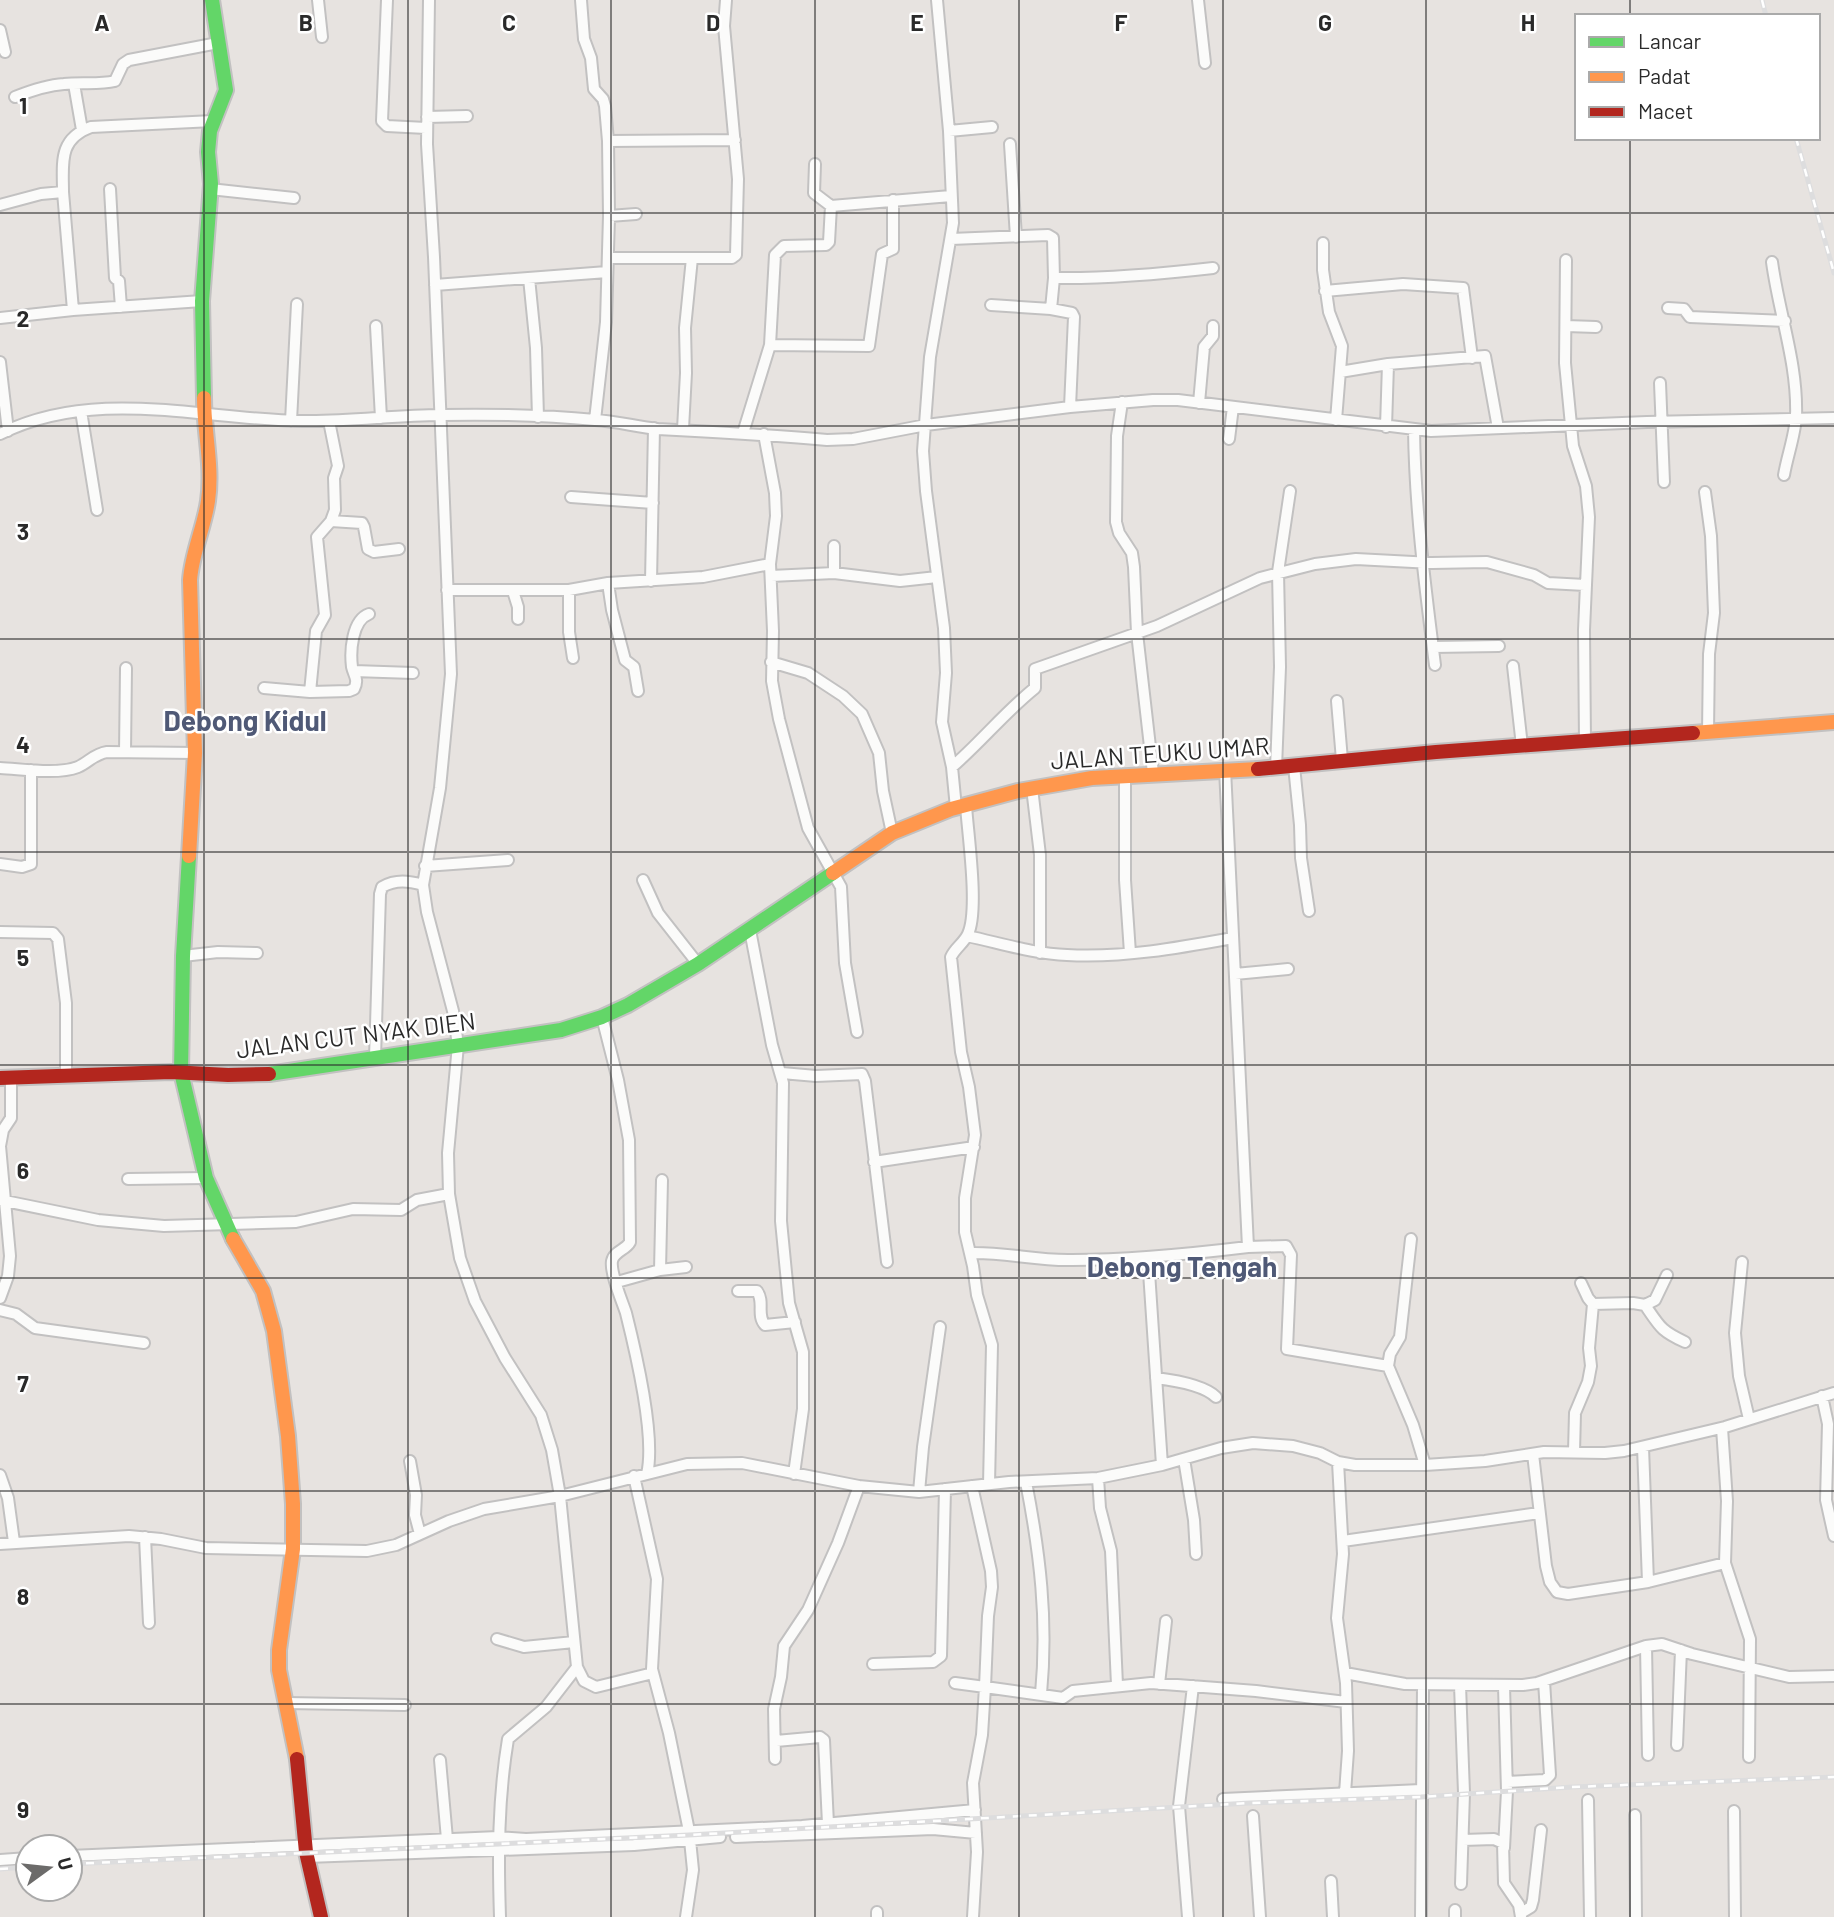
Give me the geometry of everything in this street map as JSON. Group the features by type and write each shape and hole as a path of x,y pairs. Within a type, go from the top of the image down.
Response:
{"street":[{"path":"212,0 226,90 209,131 208,152 210,189 202,301 204,413 210,476 208,502 192,557 190,580 195,753 183,956 181,1072 206,1178 225,1224 253,1270 270,1310 288,1436 293,1549 279,1650 279,1670 297,1755 306,1850 321,1917"},
{"path":"318,0 321,37"},
{"path":"387,0 382,121 387,126 467,116"},
{"path":"429,0 427,122 451,697 440,789 423,885 427,912 453,1011 458,1045 448,1153 449,1194 460,1258 475,1301 505,1358 541,1415 552,1450 560,1496 577,1667 584,1681 596,1687 653,1673"},
{"path":"581,0 584,39 591,58 594,89 604,102 608,141 606,322 595,420"},
{"path":"608,258 732,258 736,255 738,179 724,26 726,0"},
{"path":"936,0 949,131 951,239 930,357 923,451 945,639 946,680 942,722 961,807 972,893 971,924 967,936 951,957 959,1039 974,1118 974,1147 965,1198 965,1232 977,1295 992,1345 989,1484"},
{"path":"1198,0 1205,63"},
{"path":"0,30 5,52"},
{"path":"15,97 33,90 115,81 123,64 129,60 218,43"},
{"path":"74,84 82,130"},
{"path":"74,310 63,192 63,158 66,147 82,130 91,127 213,121"},
{"path":"949,131 992,127"},
{"path":"608,141 735,140"},
{"path":"1010,144 1016,237"},
{"path":"815,164 814,193 831,206 951,196"},
{"path":"110,189 115,278 119,281 121,307"},
{"path":"210,189 294,198"},
{"path":"0,205 41,194 63,192"},
{"path":"770,345 869,346 882,253 893,249 893,200"},
{"path":"743,433 770,345 775,255 785,246 826,245 829,242 831,206"},
{"path":"609,216 636,214"},
{"path":"951,239 1051,237 1054,249 1051,309"},
{"path":"1323,243 1325,291 1329,312 1342,346 1336,420"},
{"path":"683,429 685,328 692,258"},
{"path":"1566,260 1565,363 1573,446 1586,486 1589,517 1585,585 1585,742"},
{"path":"1772,262 1777,295 1785,321 1796,419 1784,475"},
{"path":"1054,278 1155,275 1213,268"},
{"path":"435,285 607,272"},
{"path":"529,278 536,348 537,417"},
{"path":"1325,291 1402,284 1463,288 1472,358"},
{"path":"0,318 202,301"},
{"path":"291,421 297,304"},
{"path":"991,305 1072,313 1070,407"},
{"path":"1668,308 1684,309 1690,317 1785,321"},
{"path":"376,326 381,418"},
{"path":"1199,403 1204,346 1213,336 1213,326"},
{"path":"1566,326 1596,327"},
{"path":"1340,372 1388,364 1485,356 1498,428"},
{"path":"0,362 4,432 56,415 101,408 291,421 441,415 537,417 827,440 853,439 926,425 1070,407 1153,400 1414,429 1834,418"},
{"path":"1386,427 1388,364"},
{"path":"1660,383 1664,482"},
{"path":"1122,402 1117,436 1115,512 1119,533 1132,552 1137,634 1153,773"},
{"path":"1229,439 1233,407"},
{"path":"81,411 97,510"},
{"path":"310,692 316,631 325,615 317,537 331,521 335,510 334,478 338,466 329,421"},
{"path":"652,581 654,428"},
{"path":"1414,429 1414,475 1421,562 1435,665"},
{"path":"764,434 775,493 776,516 771,570 772,681 779,719 808,828 841,887 845,962 857,1032"},
{"path":"1276,768 1280,667 1279,572 1290,491"},
{"path":"1705,492 1711,536 1714,614 1709,654 1708,732"},
{"path":"571,497 653,503"},
{"path":"331,521 362,523 368,549 374,552 399,549"},
{"path":"834,546 834,573"},
{"path":"952,767 984,739 1017,702 1035,688 1035,668 1137,634 1260,578 1279,572 1356,559 1487,562 1534,575 1548,583 1585,585"},
{"path":"447,590 569,590 608,583 771,570 834,573 900,581 936,577"},
{"path":"608,583 624,657 626,662 634,667 638,691"},
{"path":"569,590 569,632 573,658"},
{"path":"513,591 518,607 518,619"},
{"path":"264,688 310,692 354,689 357,679 354,671 355,628 359,620 369,614"},
{"path":"1433,647 1499,646"},
{"path":"771,662 808,673 843,696 862,714 879,753 883,791 892,833"},
{"path":"1513,666 1522,746"},
{"path":"125,752 126,668"},
{"path":"354,671 413,673"},
{"path":"1337,701 1342,760"},
{"name":"JALAN TEUKU UMAR","path":"628,1005 698,964 892,833 961,807 1032,788 1125,775 1276,768 1342,760 1834,722"},
{"path":"0,768 73,768 100,753 195,753"},
{"path":"1294,766 1301,858 1309,911"},
{"path":"1224,769 1248,1247"},
{"path":"0,864 24,867 31,864 31,770"},
{"path":"1125,775 1125,880 1130,953"},
{"path":"1032,788 1040,855 1040,953"},
{"path":"425,866 508,860"},
{"path":"643,880 658,913 698,964"},
{"path":"375,1058 380,894 382,887 394,882 408,881 423,885"},
{"path":"750,930 772,1045 782,1073 781,1221 789,1303 803,1352 803,1409 794,1474"},
{"path":"0,932 53,933 58,939 66,1003 66,1074"},
{"path":"967,936 1040,953 1068,956 1161,951 1233,938"},
{"path":"183,956 218,952 257,953"},
{"path":"1234,974 1289,969"},
{"name":"JALAN CUT NYAK DIEN","path":"5,1078 66,1074 284,1073 561,1030 602,1017 628,1005"},
{"path":"602,1017 618,1080 627,1131 630,1242 616,1253 612,1266 626,1316 647,1423 650,1464 647,1474"},
{"path":"782,1073 816,1076 862,1074 887,1262"},
{"path":"0,1298 8,1276 10,1256 0,1146 3,1130 10,1118 5,1078"},
{"path":"627,1131 641,1128"},
{"path":"874,1162 974,1147"},
{"path":"128,1179 206,1178"},
{"path":"660,1270 662,1180"},
{"path":"3,1201 122,1223 164,1226 296,1222 353,1209 401,1210 417,1200 449,1194"},
{"path":"1411,1239 1400,1337 1390,1354 1388,1366 1416,1433 1424,1465"},
{"path":"971,1253 993,1253 1035,1260 1148,1257 1286,1246 1291,1255 1287,1349 1388,1366"},
{"path":"1148,1257 1162,1465"},
{"path":"1742,1262 1735,1333 1739,1376 1749,1419"},
{"path":"617,1282 686,1266"},
{"path":"1593,1304 1645,1305 1655,1300 1667,1275"},
{"path":"1574,1452 1575,1413 1591,1366 1589,1348 1593,1304 1581,1283"},
{"path":"738,1291 757,1291 760,1294 760,1317 765,1325 795,1322"},
{"path":"1645,1305 1655,1322 1666,1333 1685,1342"},
{"path":"0,1310 16,1314 36,1328 145,1343"},
{"path":"919,1492 940,1327"},
{"path":"1156,1378 1183,1383 1210,1392 1216,1397"},
{"path":"0,1544 129,1536 206,1548 375,1550 396,1545 449,1521 484,1509 560,1496 687,1464 729,1462 859,1486 919,1492 989,1484 1098,1478 1162,1465 1240,1443 1265,1442 1293,1446 1320,1453 1338,1462 1372,1466 1485,1461 1533,1454 1605,1454 1722,1428 1834,1393"},
{"path":"1822,1396 1828,1424 1826,1500 1834,1536"},
{"path":"1722,1428 1727,1501 1725,1563 1750,1639 1749,1757"},
{"path":"1643,1447 1648,1582"},
{"path":"1533,1454 1546,1566 1550,1582 1557,1592 1567,1594 1648,1582 1725,1563"},
{"path":"1184,1459 1194,1520 1196,1554"},
{"path":"410,1461 416,1499 414,1511 420,1534"},
{"path":"1338,1462 1343,1541 1337,1618 1345,1673 1348,1751 1345,1793"},
{"path":"0,1475 8,1498 14,1542"},
{"path":"634,1476 657,1579 653,1673 669,1733 689,1835 693,1870 686,1917"},
{"path":"1098,1478 1100,1508 1111,1551 1117,1685"},
{"path":"1027,1482 1038,1548 1044,1609 1045,1651 1041,1693"},
{"path":"775,1759 774,1709 784,1646 808,1610 838,1543 859,1486"},
{"path":"972,1486 992,1571 982,1735 973,1783 976,1833 973,1917"},
{"path":"873,1664 933,1662 941,1656 945,1489"},
{"path":"1343,1541 1539,1513"},
{"path":"145,1537 149,1623"},
{"path":"1159,1684 1166,1621"},
{"path":"497,1639 524,1647 574,1642"},
{"path":"1345,1673 1405,1684 1523,1685 1544,1681 1646,1646 1662,1644 1789,1677 1834,1676"},
{"path":"1646,1646 1648,1755"},
{"path":"1677,1745 1681,1650"},
{"path":"500,1917 498,1837 508,1739 546,1707 577,1667"},
{"path":"1507,1782 1545,1780 1550,1775 1544,1681"},
{"path":"956,1683 1063,1698 1073,1691 1117,1685 1159,1684 1256,1691 1346,1702"},
{"path":"1421,1917 1423,1685"},
{"path":"1461,1685 1464,1793 1461,1884"},
{"path":"1188,1917 1179,1806 1193,1686"},
{"path":"1504,1686 1507,1782 1504,1883 1519,1905 1521,1915 1531,1907 1533,1900 1541,1830"},
{"path":"286,1703 405,1704"},
{"path":"776,1741 820,1737 824,1740 828,1824"},
{"path":"440,1760 447,1839"},
{"path":"1223,1799 1421,1790"},
{"path":"1588,1800 1590,1917"},
{"path":"84,1856 306,1850 498,1850 634,1845 689,1835 975,1810"},
{"path":"1734,1811 1735,1917"},
{"path":"1635,1815 1636,1917"},
{"path":"1253,1816 1260,1917"},
{"path":"306,1850 498,1837 526,1839 933,1829 976,1833"},
{"path":"1463,1840 1494,1839 1503,1843 1504,1848"},
{"path":"1331,1881 1333,1917"}],"railway":[{"path":"1762,0 1766,14"},
{"path":"1797,140 1834,273"},
{"path":"84,1863 689,1835 1572,1787 1834,1777"},
{"path":"0,1869 14,1868"}],"traffic: fast":[{"path":"204,398 202,301 211,184 208,152 210,131 226,90 212,0"},
{"path":"189,856 183,956 181,1072 206,1178 233,1239"},
{"path":"269,1074 561,1030 602,1017 698,964 833,873"}],"traffic: slow":[{"path":"189,856 195,753 190,580 209,488 204,398"},
{"path":"1693,733 1834,722"},
{"path":"833,873 892,833 951,809 1018,791 1092,778 1258,769"},
{"path":"233,1239 263,1291 274,1331 288,1436 293,1549 279,1650 279,1670 297,1759"}],"traffic: jam":[{"path":"1258,769 1436,752 1693,733"},
{"path":"0,1078 171,1072 269,1074"},
{"path":"297,1759 306,1852 321,1917"}],"district":[{"name":"Debong Kidul","path":"245,721"},
{"name":"Debong Tengah","path":"1182,1267"}]}
